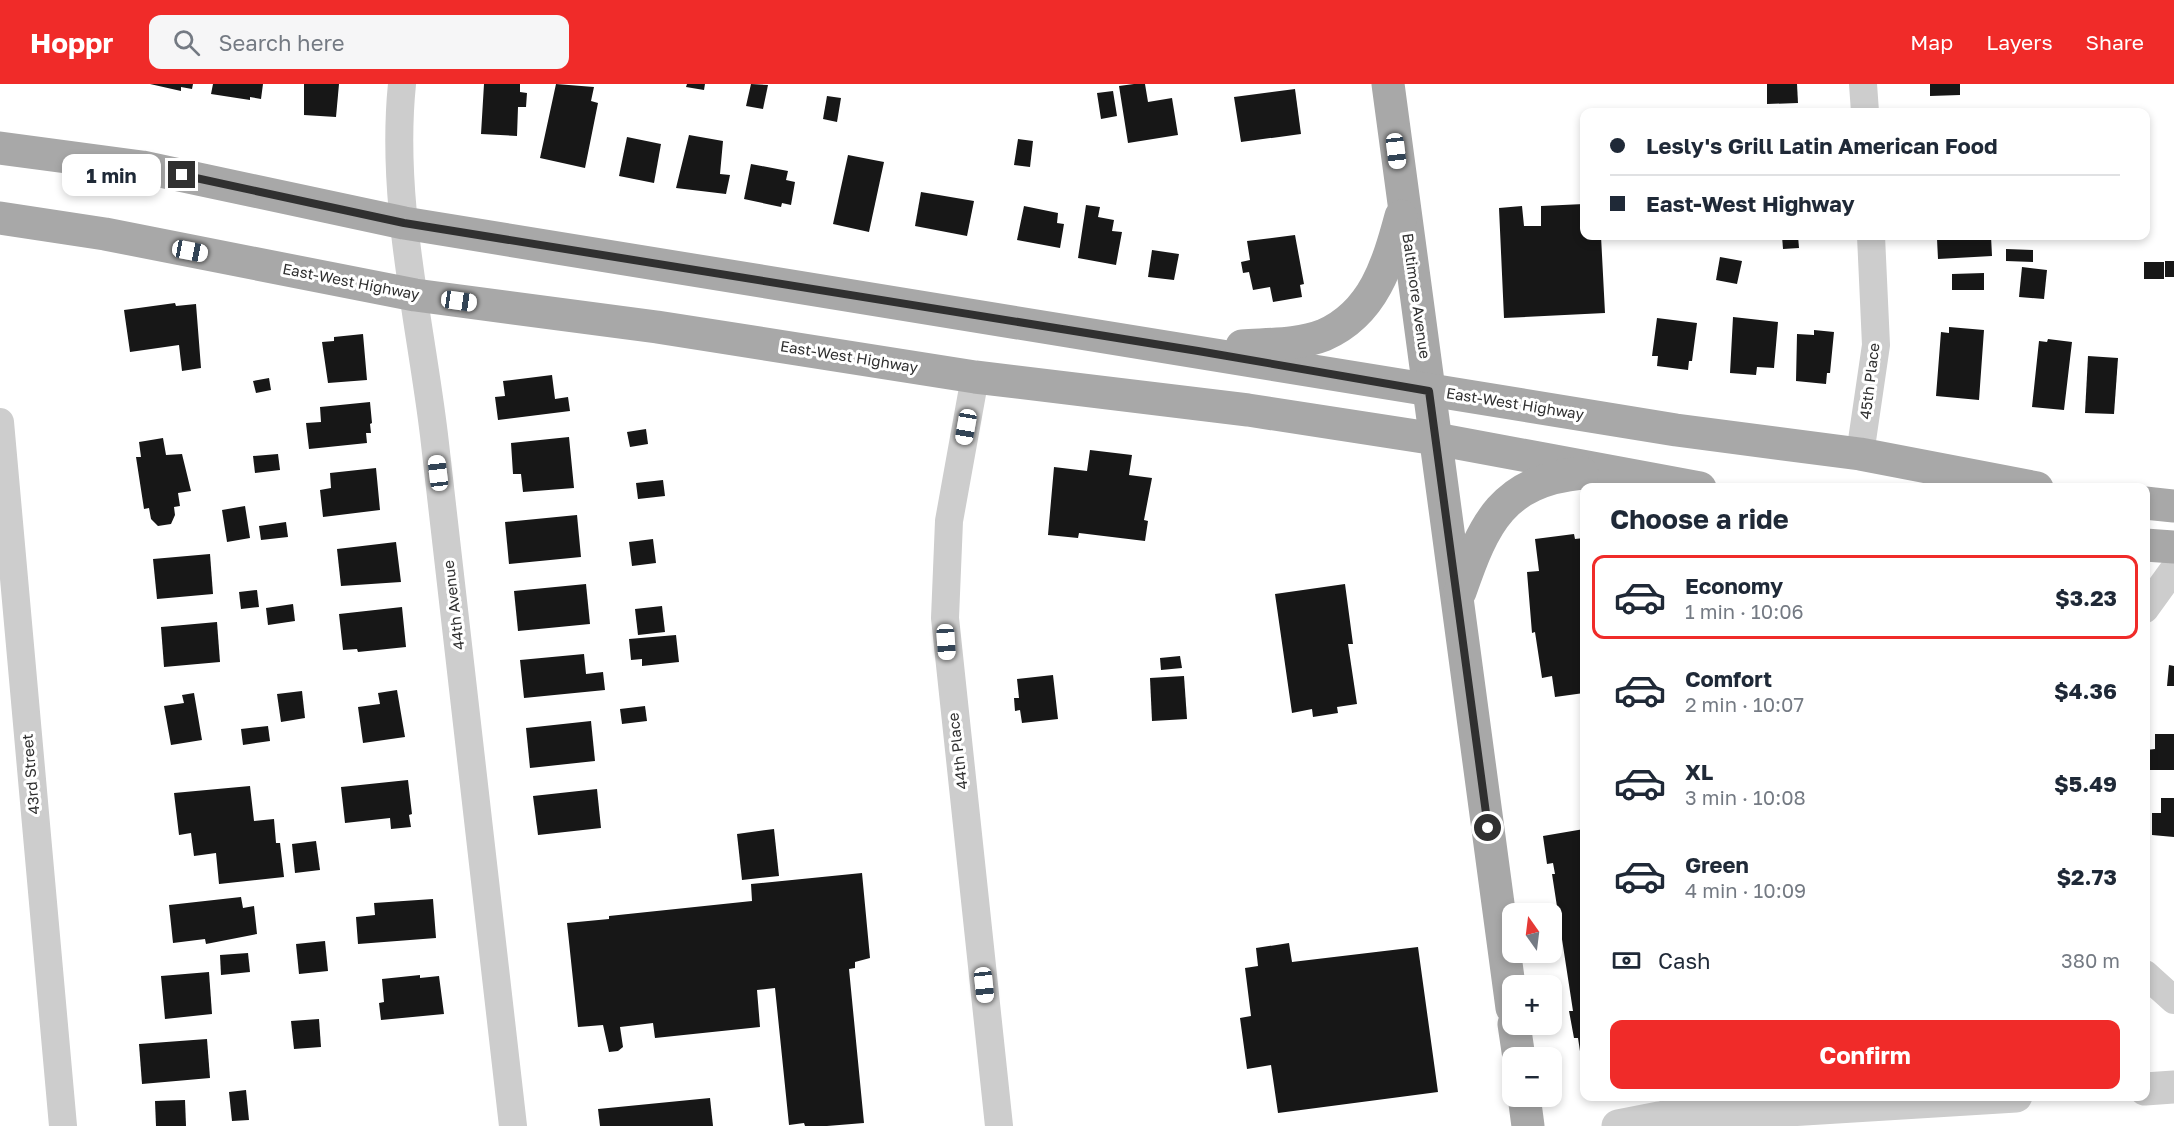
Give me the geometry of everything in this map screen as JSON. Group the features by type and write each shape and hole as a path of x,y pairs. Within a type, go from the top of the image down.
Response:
{"main road":[{"name":"Baltimore Avenue","path":"1388,84 1508,975"},
{"name":"East-West Highway","path":"0,148 142,167 404,223 1198,351 1429,391 1676,430 1860,454 2011,483"},
{"path":"1198,351 1295,342 1323,335 1347,322 1367,303 1381,278 1403,206"},
{"name":"East-West Highway","path":"0,218 105,234 415,295 657,327 975,377 1248,410 1436,439 1672,483"},
{"path":"1458,599 1474,551 1491,521 1511,498 1530,484 1559,476 1605,471"},
{"path":"2150,504 2174,506"},
{"path":"2150,545 2174,547"},
{"path":"1525,1107 1528,1126"}],"street":[{"name":"44th Avenue","path":"402,84 399,145 404,223 415,295 487,886 513,1126"},
{"path":"1863,84 1864,108"},
{"name":"45th Place","path":"1860,454 1876,345 1871,240"},
{"name":"44th Place","path":"975,377 949,521 945,618 999,1126"},
{"name":"43rd Street","path":"0,422 63,1126"},
{"path":"2150,602 2174,569"},
{"path":"2150,978 2174,1000"},
{"path":"2150,1089 2174,1087"},
{"path":"1659,1118 1688,1101"},
{"path":"1618,1126 1659,1118 1935,1101"}],"building":[{"path":"150,84 193,84 192,89 181,87 181,91"},
{"path":"213,84 263,84 261,99 250,97 250,100 211,94"},
{"path":"304,84 339,84 336,117 304,115"},
{"path":"484,84 520,84 520,92 527,93 526,107 518,107 517,136 481,134"},
{"path":"556,84 594,87 591,101 598,103 585,168 540,158"},
{"path":"687,84 705,84 704,90 686,87"},
{"path":"751,84 768,85 763,109 746,106"},
{"path":"1145,84 1148,102 1172,98 1178,135 1128,143 1119,86"},
{"path":"1767,84 1797,84 1798,103 1767,104"},
{"path":"1930,84 1960,84 1960,95 1930,96"},
{"path":"1295,89 1301,134 1241,142 1234,97"},
{"path":"1113,91 1117,116 1101,119 1097,93"},
{"path":"827,96 841,98 837,122 823,119"},
{"path":"689,135 723,141 720,174 730,175 726,194 676,188"},
{"path":"627,137 661,144 654,183 619,176"},
{"path":"1018,139 1033,141 1030,167 1014,165"},
{"path":"848,155 884,162 869,232 833,224"},
{"path":"751,164 788,171 786,180 795,182 791,205 782,203 781,207 744,199"},
{"path":"921,192 974,201 967,236 915,226"},
{"path":"1580,204 1580,240 1601,240 1605,313 1504,318 1499,208 1522,206 1524,226 1541,226 1541,206"},
{"path":"1086,205 1100,207 1098,217 1114,220 1112,231 1122,232 1116,265 1078,258"},
{"path":"1024,206 1058,213 1057,223 1064,224 1060,248 1017,240"},
{"path":"1295,235 1304,284 1300,285 1302,297 1273,302 1270,287 1253,290 1249,272 1243,273 1241,262 1250,260 1247,241"},
{"path":"1782,240 1798,240 1799,248 1783,249"},
{"path":"1937,240 1991,240 1992,256 1938,259"},
{"path":"2006,249 2033,250 2033,262 2006,261"},
{"path":"1152,250 1179,254 1174,280 1148,277"},
{"path":"1720,257 1742,261 1737,284 1716,280"},
{"path":"2165,261 2174,261 2174,277 2165,277"},
{"path":"2144,262 2164,262 2164,279 2144,279"},
{"path":"2022,267 2047,270 2044,299 2019,297"},
{"path":"1984,273 1984,290 1952,290 1952,274"},
{"path":"175,303 176,306 196,304 201,368 182,371 179,345 130,352 124,310"},
{"path":"1733,317 1778,322 1774,368 1757,367 1756,375 1730,373"},
{"path":"1657,318 1697,323 1692,361 1689,361 1688,370 1657,366 1658,356 1652,356"},
{"path":"1949,327 1984,330 1979,400 1936,396 1941,332 1949,333"},
{"path":"1814,330 1834,332 1830,373 1827,373 1826,384 1796,381 1797,334 1814,335"},
{"path":"363,334 367,380 328,383 322,342 334,341 334,337"},
{"path":"2048,339 2072,342 2064,410 2032,407 2039,341 2047,342"},
{"path":"2088,356 2118,358 2114,414 2085,413"},
{"path":"552,375 555,399 568,397 570,411 498,420 495,397 505,396 503,381"},
{"path":"269,378 271,390 256,393 253,381"},
{"path":"370,402 372,423 370,424 371,433 366,433 367,443 309,449 306,423 321,422 320,407"},
{"path":"646,429 648,444 630,447 627,432"},
{"path":"569,437 574,488 523,492 521,474 513,474 511,443"},
{"path":"163,438 166,455 182,454 191,491 178,493 180,506 174,507 175,515 171,524 158,526 151,519 149,508 144,509 136,457 141,457 139,442"},
{"path":"1090,450 1132,455 1129,475 1152,478 1144,520 1148,521 1145,541 1079,533 1078,538 1048,535 1054,467 1087,471"},
{"path":"278,454 280,470 255,473 253,456"},
{"path":"376,468 380,510 323,517 320,490 331,488 330,473"},
{"path":"663,480 665,496 638,499 636,483"},
{"path":"245,506 250,538 227,542 222,510"},
{"path":"577,515 581,557 509,564 505,522"},
{"path":"286,522 288,537 261,540 259,526"},
{"path":"1574,534 1575,539 1580,538 1580,694 1555,697 1552,676 1542,678 1535,632 1532,633 1527,572 1539,571 1535,539"},
{"path":"653,539 656,563 632,566 629,542"},
{"path":"396,542 401,582 341,586 337,549"},
{"path":"210,554 213,594 157,599 153,559"},
{"path":"586,584 590,624 518,631 514,591"},
{"path":"1345,584 1353,644 1348,644 1357,704 1337,707 1338,713 1313,717 1312,709 1292,713 1275,594"},
{"path":"257,590 259,607 241,609 239,592"},
{"path":"293,604 295,621 268,625 266,608"},
{"path":"662,606 665,632 638,635 635,609"},
{"path":"402,607 406,647 358,652 357,649 343,650 339,614"},
{"path":"217,622 220,662 164,667 161,627"},
{"path":"676,635 679,662 642,666 642,659 631,660 629,639"},
{"path":"584,654 586,674 603,672 605,690 524,698 520,660"},
{"path":"1180,656 1182,668 1161,670 1160,658"},
{"path":"2169,665 2174,666 2174,686 2167,686"},
{"path":"1053,675 1058,719 1022,723 1020,710 1015,711 1014,698 1019,698 1017,679"},
{"path":"1184,676 1187,719 1152,721 1150,678"},
{"path":"397,690 405,737 363,743 358,707 380,704 378,693"},
{"path":"302,691 305,718 281,722 277,694"},
{"path":"194,693 202,740 171,745 164,706 184,703 182,695"},
{"path":"645,706 647,721 622,724 620,709"},
{"path":"591,721 595,761 530,768 526,728"},
{"path":"268,726 270,741 243,745 241,729"},
{"path":"2155,734 2174,734 2174,770 2150,770 2150,750 2155,749"},
{"path":"408,780 412,814 409,815 411,827 391,829 390,818 345,823 341,787"},
{"path":"250,786 254,821 274,819 276,843 280,843 284,877 219,884 216,853 194,856 191,833 179,835 174,793"},
{"path":"597,789 601,828 538,835 533,796"},
{"path":"2161,798 2174,798 2174,837 2152,835 2152,813 2161,813"},
{"path":"774,829 779,876 742,880 737,834"},
{"path":"1580,830 1580,1051 1578,1038 1574,1038 1569,1011 1573,1011 1562,939 1562,903 1556,903 1552,874 1555,874 1553,863 1547,864 1543,836"},
{"path":"316,841 320,870 295,873 292,844"},
{"path":"862,873 870,958 855,962 855,968 849,969 864,1123 827,1126 805,1126 804,1123 789,1125 775,988 757,990 760,1027 655,1038 653,1023 620,1027 623,1047 618,1051 609,1052 603,1025 578,1027 567,923 609,919 609,916 752,901 751,884"},
{"path":"241,897 243,908 254,906 257,934 206,944 205,939 173,943 169,905"},
{"path":"433,899 436,938 358,944 356,917 375,915 374,903"},
{"path":"325,941 328,971 299,974 296,944"},
{"path":"1289,943 1292,962 1418,947 1438,1092 1278,1113 1271,1065 1247,1069 1240,1018 1251,1016 1245,968 1258,966 1256,948"},
{"path":"248,953 250,972 221,975 220,955"},
{"path":"209,972 212,1014 165,1019 161,976"},
{"path":"420,975 420,978 439,976 444,1014 381,1020 379,1003 384,1002 382,979"},
{"path":"319,1019 321,1047 294,1049 291,1021"},
{"path":"207,1039 210,1078 142,1084 139,1044"},
{"path":"246,1090 249,1120 232,1121 229,1092"},
{"path":"710,1098 713,1126 600,1126 598,1109"},
{"path":"185,1100 186,1126 156,1126 155,1101"}],"route":[{"path":"182,175 404,223 1198,351 1429,391 1488,828"}]}
